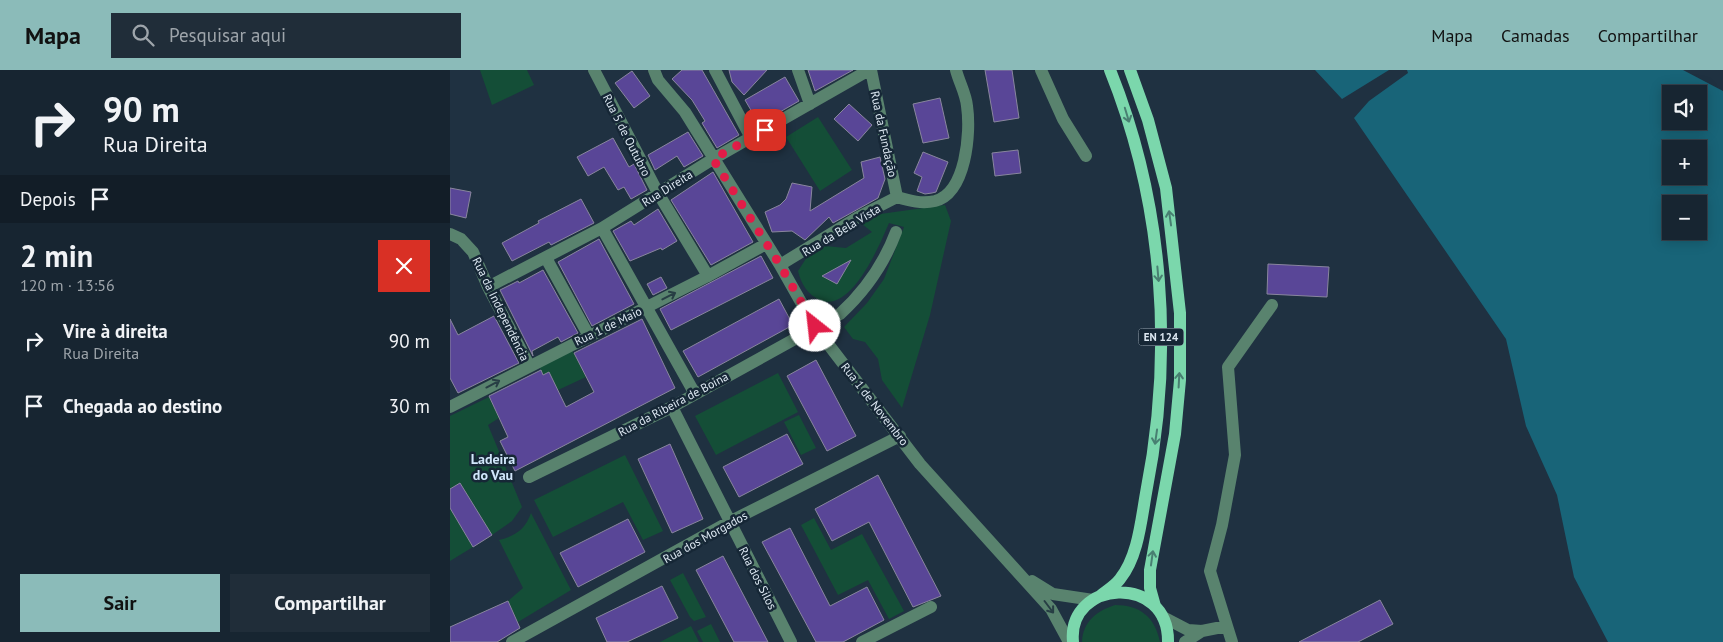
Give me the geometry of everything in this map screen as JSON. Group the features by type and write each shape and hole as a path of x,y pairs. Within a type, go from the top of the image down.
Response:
{"main road":[{"name":"EN 124","path":"1071,642 1075,623 1082,610 1119,582 1132,556 1154,453 1159,416 1162,313 1155,236 1141,161 1124,104 1110,70"},
{"name":"EN 124","path":"1130,70 1148,120 1166,188 1180,313 1180,380 1175,434 1150,570 1150,588 1155,606"},
{"name":"EN 124","path":"1096,598 1114,592 1129,592 1143,597 1155,606 1163,617 1168,632 1168,642"}],"street":[{"name":"Rua 5 de Outubro","path":"594,70 658,194 708,276"},
{"name":"Rua 1 de Novembro","path":"654,70 658,80 685,112 780,265 815,326 920,464 1024,576"},
{"path":"715,70 751,138"},
{"path":"798,70 810,104"},
{"name":"Rua Direita","path":"488,287 602,228 713,159 870,70"},
{"name":"Rua da Fundação","path":"870,70 897,197"},
{"path":"897,197 918,203 936,201 955,187 968,146 967,106 956,70"},
{"path":"1041,70 1063,119 1086,156"},
{"name":"Rua da Bela Vista","path":"780,265 858,217 897,197"},
{"path":"602,228 695,394"},
{"name":"Rua da Ribeira de Boina","path":"529,477 672,407 815,326 840,314 857,298 876,272 896,232"},
{"name":"Rua da Independência","path":"450,234 461,239 473,252 488,287 529,365"},
{"name":"Rua 1 de Maio","path":"451,404 647,307 766,244"},
{"path":"546,258 589,336"},
{"path":"1232,642 1210,571 1222,525 1235,455 1228,366 1272,305"},
{"name":"Rua dos Silos","path":"672,407 791,642"},
{"name":"Rua dos Morgados","path":"512,642 729,522 900,436"},
{"path":"1024,576 1053,594 1096,598"},
{"path":"1024,576 1051,609 1071,642"},
{"path":"862,642 931,607"},
{"path":"1163,617 1188,630 1202,631 1227,626"},
{"path":"1184,642 1202,631"}],"green space":[{"path":"480,70 527,70 534,85 492,105"},
{"path":"818,117 852,170 820,191 786,137"},
{"path":"945,205 951,221 930,315 902,408 882,380 878,359 865,342 853,339 844,327 867,303 884,279 904,227 889,223 863,275 843,297 831,302 820,300 812,295 803,285 798,271 807,257 825,246 846,248 872,232 862,224 873,215"},
{"path":"572,350 586,377 558,390 549,372 543,375 539,366"},
{"path":"778,373 798,412 716,455 695,416"},
{"path":"489,397 499,418 488,425 522,507 512,521 492,535 460,483 450,489 450,416"},
{"path":"799,415 816,448 801,455 784,422"},
{"path":"625,455 663,531 643,540 623,502 553,537 534,500"},
{"path":"450,508 473,547 450,561"},
{"path":"531,513 571,590 518,622 508,601 523,588 499,540 519,531 526,524"},
{"path":"814,518 831,550 862,534 904,611 889,619 868,580 838,595 801,525"},
{"path":"683,573 706,617 694,621 690,617 670,580"},
{"path":"1115,605 1132,607 1145,614 1158,633 1160,642 1082,642 1085,628 1092,618 1102,610"},
{"path":"711,624 720,642 703,642 697,631"},
{"path":"691,626 699,642 660,642"}],"water":[{"path":"1315,70 1389,70 1342,99"},
{"path":"1407,70 1683,70 1723,91 1723,642 1608,642 1574,577 1557,495 1526,426 1506,339 1354,118 1369,101 1408,73"}],"building":[{"path":"682,70 702,70 739,135 717,148 702,123 705,121 692,100 672,79"},
{"path":"729,70 767,70 744,95 732,82"},
{"path":"808,70 853,70 815,91"},
{"path":"985,70 1012,70 1019,118 994,122"},
{"path":"632,71 650,96 634,108 615,83"},
{"path":"785,77 799,101 759,124 745,100"},
{"path":"940,98 949,138 923,143 913,104"},
{"path":"849,104 872,125 858,141 834,119"},
{"path":"688,132 703,156 684,167 677,156 655,170 648,155"},
{"path":"613,138 629,167 634,164 647,190 631,199 624,187 618,190 604,167 588,176 577,157"},
{"path":"1018,150 1021,173 995,176 992,153"},
{"path":"923,152 948,162 936,192 925,194 917,191 922,177 914,173"},
{"path":"880,157 885,179 878,198 833,223 829,217 805,240 792,231 772,232 765,212 780,205 786,199 792,183 812,187 810,211 864,178 861,162"},
{"path":"713,172 753,242 711,265 671,200"},
{"path":"450,188 471,192 466,218 450,214"},
{"path":"581,199 594,223 551,245 549,242 512,261 502,243 539,223 538,221"},
{"path":"658,209 677,241 662,250 661,248 630,261 613,231 631,221 634,225"},
{"path":"599,239 634,304 592,326 558,262"},
{"path":"761,256 773,278 671,330 660,309"},
{"path":"851,260 837,284 822,276"},
{"path":"1268,264 1329,267 1327,297 1267,294"},
{"path":"543,270 578,333 561,342 558,337 532,351 533,356 500,290 518,281 519,283"},
{"path":"661,277 667,288 653,295 647,284"},
{"path":"779,299 793,325 698,377 683,351"},
{"path":"494,316 519,363 458,393 450,378 450,319 458,335"},
{"path":"642,319 675,388 515,471 500,441 508,437 489,396 541,370 543,375 549,372 566,407 594,392 574,353"},
{"path":"816,360 856,436 827,451 787,376"},
{"path":"787,434 803,464 739,497 723,467"},
{"path":"670,444 703,519 672,533 638,459"},
{"path":"878,475 941,596 913,607 869,522 832,541 815,509"},
{"path":"460,483 492,535 473,547 450,508 450,489"},
{"path":"628,519 645,552 578,587 560,553"},
{"path":"790,528 830,606 867,587 884,620 843,642 816,642 762,542"},
{"path":"723,556 768,642 734,642 696,570"},
{"path":"662,586 678,618 627,642 607,642 596,618"},
{"path":"1380,600 1393,624 1358,642 1299,642"},
{"path":"508,601 520,628 497,642 450,642 450,627"}],"district":[{"name":"Ladeira do Vau","path":"493,468"}],"route":[{"path":"765,130 713,159 780,265 815,326"}]}
